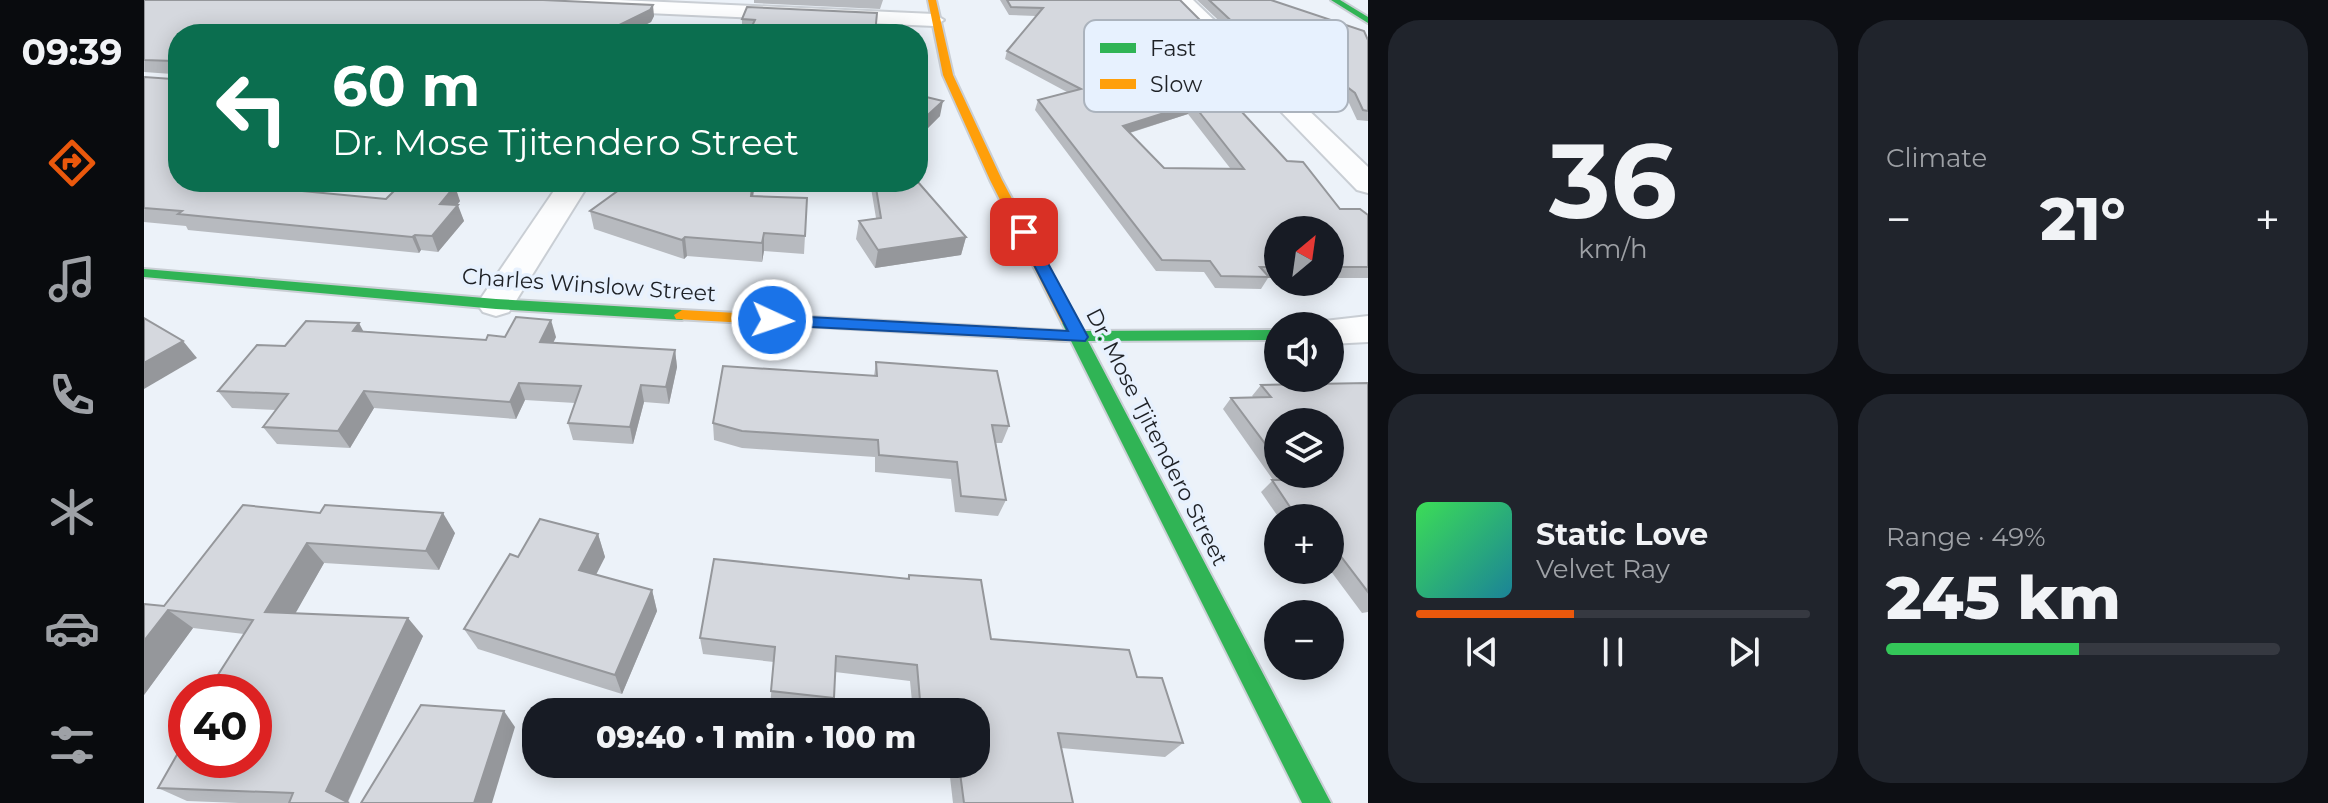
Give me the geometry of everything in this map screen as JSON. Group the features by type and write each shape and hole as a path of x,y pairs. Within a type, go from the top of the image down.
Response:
{"street":[{"path":"494,0 690,4 934,20"},
{"name":"Dr. Mose Tjitendero Street","path":"932,0 948,75 996,180 1317,803"},
{"path":"1182,0 1202,20"},
{"path":"1335,0 1368,21"},
{"path":"677,24 690,4"},
{"path":"1295,112 1368,184"},
{"path":"496,304 569,192"},
{"name":"Charles Winslow Street","path":"144,273 496,304 1079,337 1264,335"},
{"path":"1344,330 1368,329"}],"building":[{"path":"144,0 543,0 653,5 650,10 621,24 168,24 168,61 144,60"},
{"path":"1007,0 1180,0 1200,20 1084,20 1084,112 1168,112 1123,126 1164,168 1244,169 1199,112 1242,112 1287,161 1303,162 1340,209 1360,209 1368,215 1368,267 1344,267 1344,216 1264,216 1264,267 1260,267 1264,277 1221,276 1210,261 1162,260 1038,100 1081,89 1007,51 1043,8 1011,7"},
{"path":"1209,0 1271,0 1331,20 1230,20"},
{"path":"747,7 877,13 876,24 753,24 755,20 742,19"},
{"path":"1348,26 1364,31 1368,40 1368,111 1363,110 1355,93 1348,88"},
{"path":"144,77 168,79 168,192 312,192 386,199 393,192 450,192 440,204 458,205 432,236 412,237 144,208"},
{"path":"928,97 943,101 928,115"},
{"path":"616,192 752,192 751,196 807,198 805,236 764,233 762,243 685,237 682,240 590,211"},
{"path":"877,192 927,192 966,237 878,250 859,221 881,218"},
{"path":"516,317 551,320 540,342 675,350 666,387 641,385 630,427 568,423 581,386 519,383 510,402 364,391 338,431 263,427 288,394 218,391 257,345 285,346 306,321 359,323 353,331 486,340 488,335 505,337"},
{"path":"144,318 183,341 144,363"},
{"path":"876,362 997,371 1009,426 992,425 1006,500 961,496 957,462 879,455 878,440 742,431 713,423 723,366 877,376"},
{"path":"1344,383 1368,383 1368,592 1344,560 1344,504 1288,504 1277,488 1344,488 1344,408 1264,408 1264,442 1231,398 1271,397 1267,392 1344,392"},
{"path":"243,505 320,513 325,505 443,513 426,551 307,543 265,612 408,618 326,791 349,803 289,803 293,793 158,788 168,770 168,778 272,778 272,674 218,674 253,620 168,610 144,641 144,604 164,606"},
{"path":"540,519 598,534 579,570 652,590 615,675 464,629 510,554 518,557"},
{"path":"714,559 909,579 909,575 981,580 991,639 1129,650 1137,677 1162,678 1183,743 1058,733 1073,803 964,803 961,778 990,778 990,698 920,698 917,665 836,656 834,698 771,691 775,647 700,638"},
{"path":"421,705 504,711 474,803 361,803"}],"traffic: fast":[{"path":"1335,0 1368,21"},
{"path":"144,273 496,304 682,315"},
{"path":"1070,323 1317,803"},
{"path":"1066,336 1264,335"}],"traffic: slow":[{"path":"932,0 948,75 996,180 1070,323"},
{"path":"682,315 1066,336"}],"route":[{"path":"772,320 1079,337 1024,232"}]}
